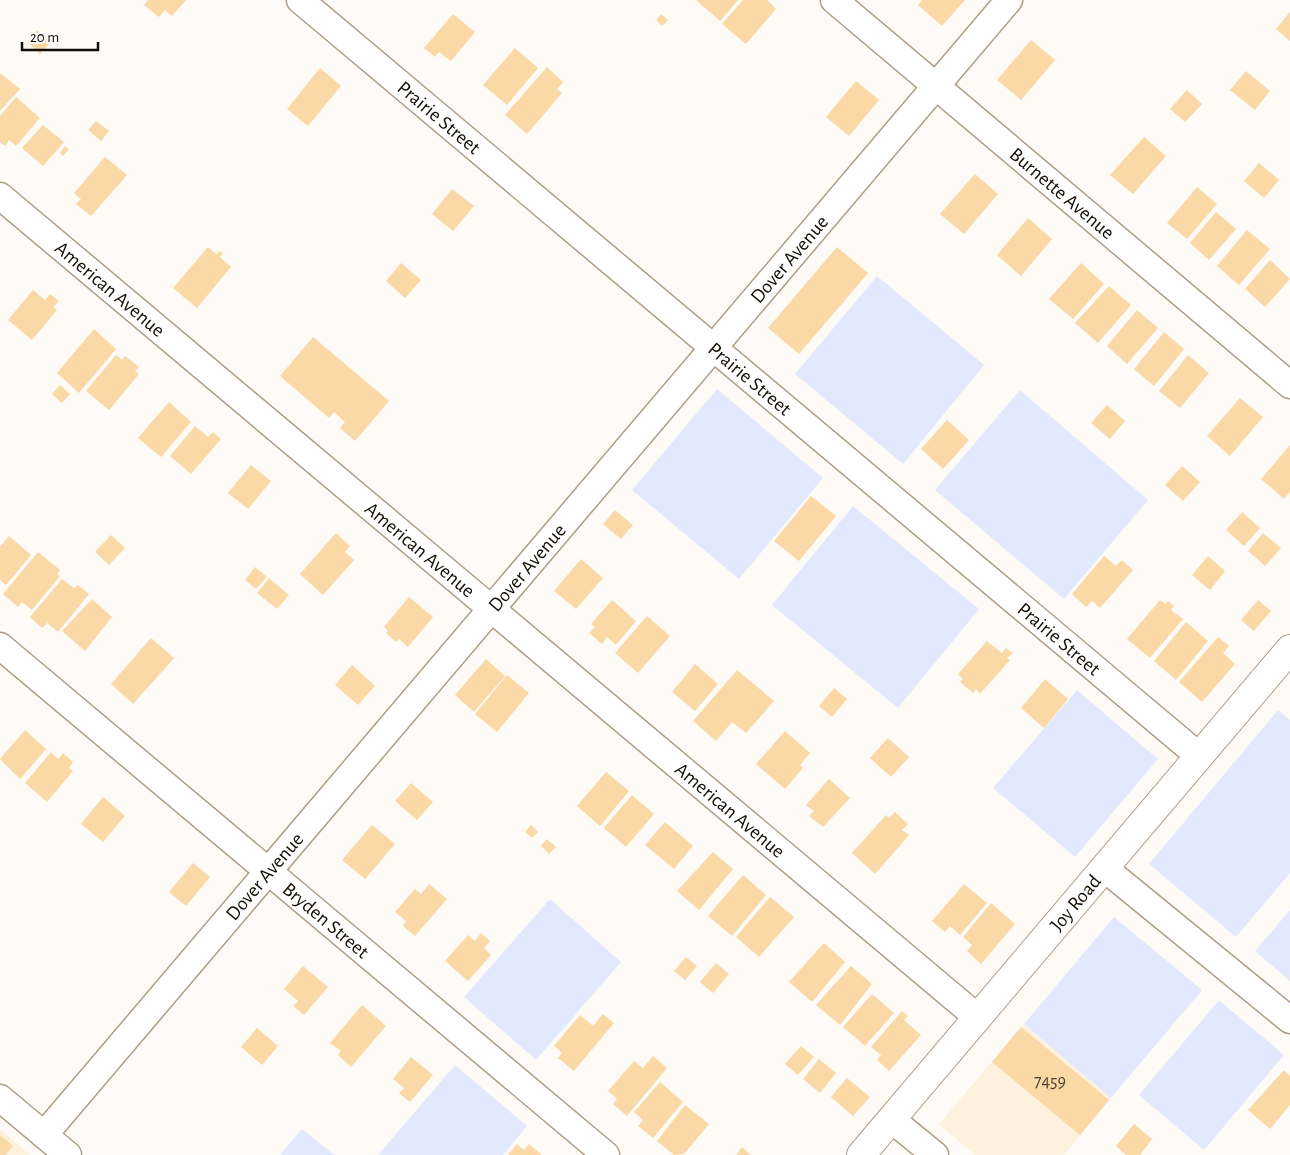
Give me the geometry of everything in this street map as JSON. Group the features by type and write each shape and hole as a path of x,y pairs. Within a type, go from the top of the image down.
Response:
{"street":[{"name":"Prairie Street","path":"300,0 1200,756"},
{"name":"Burnette Avenue","path":"834,0 1290,385"},
{"name":"Dover Avenue","path":"44,1135 1009,0"},
{"name":"American Avenue","path":"0,196 977,1017"},
{"name":"Bryden Street","path":"0,646 606,1155"},
{"name":"Joy Road","path":"861,1155 1290,649"},
{"path":"1104,868 1290,1020"},
{"path":"0,1098 68,1155"},
{"path":"891,1119 935,1155"}],"shaded area":[{"path":"877,276 984,365 903,464 795,374"},
{"path":"717,389 823,478 739,579 632,490"},
{"path":"1020,390 1148,500 1064,599 935,490"},
{"path":"853,506 979,609 898,708 772,605"},
{"path":"1077,690 1158,759 1075,857 993,788"},
{"path":"1278,710 1290,720 1290,873 1236,937 1149,864"},
{"path":"550,899 621,962 536,1060 464,997"},
{"path":"1290,910 1290,981 1255,951"},
{"path":"1114,917 1202,990 1111,1098 1024,1024"},
{"path":"1219,1000 1284,1055 1204,1150 1139,1095"},
{"path":"1024,1024 1111,1098 1064,1155 975,1155 939,1124"},
{"path":"455,1065 527,1126 503,1155 378,1155"},
{"path":"0,1129 30,1155 0,1155"},
{"path":"302,1129 334,1155 280,1155"}],"building":[{"path":"148,0 186,0 172,16 165,10 159,17 144,5"},
{"path":"696,0 738,0 720,21"},
{"path":"743,0 767,0 776,9 746,44 722,24"},
{"path":"922,0 965,0 942,26 918,5"},
{"path":"1290,12 1290,41 1276,29"},
{"path":"453,14 475,32 451,61 439,52 435,57 424,48"},
{"path":"661,14 668,20 662,26 656,20"},
{"path":"37,30 51,42 40,54 27,42"},
{"path":"1031,40 1055,60 1021,100 997,80"},
{"path":"515,48 538,68 507,105 483,85"},
{"path":"547,67 563,82 557,89 562,93 527,134 505,115"},
{"path":"320,68 341,86 308,126 287,109"},
{"path":"1246,71 1270,91 1255,110 1230,90"},
{"path":"0,73 20,89 0,111"},
{"path":"856,81 879,100 849,136 826,117"},
{"path":"1187,90 1202,104 1185,122 1170,109"},
{"path":"16,97 40,118 16,146 9,140 5,146 0,142 0,116"},
{"path":"96,121 109,131 101,141 88,130"},
{"path":"43,125 64,142 43,166 22,148"},
{"path":"1144,137 1166,156 1133,194 1110,175"},
{"path":"65,146 69,149 63,156 60,153"},
{"path":"105,157 127,175 91,216 76,204 81,199 74,193"},
{"path":"1259,163 1279,180 1264,198 1244,181"},
{"path":"975,174 998,194 964,234 940,214"},
{"path":"1197,187 1217,204 1187,239 1167,223"},
{"path":"452,189 474,206 453,231 432,214"},
{"path":"1216,212 1236,229 1209,260 1190,243"},
{"path":"1028,218 1052,239 1021,276 997,255"},
{"path":"1247,230 1270,249 1239,285 1217,266"},
{"path":"208,247 216,254 220,251 223,253 220,257 231,267 197,308 173,288"},
{"path":"837,247 868,273 799,354 768,328"},
{"path":"1270,260 1290,279 1265,307 1245,289"},
{"path":"401,263 421,280 405,298 386,281"},
{"path":"1081,263 1104,284 1073,319 1049,299"},
{"path":"1109,286 1131,305 1098,343 1075,323"},
{"path":"33,290 45,300 50,294 59,301 53,307 57,310 32,340 8,320"},
{"path":"1137,310 1158,328 1127,364 1107,346"},
{"path":"94,329 116,349 79,393 57,373"},
{"path":"1164,332 1184,349 1154,386 1134,369"},
{"path":"313,337 389,401 355,441 340,428 345,422 334,412 329,418 280,376"},
{"path":"116,355 122,360 125,356 139,367 135,371 139,374 109,410 86,391"},
{"path":"1188,355 1209,373 1180,408 1159,391"},
{"path":"60,385 70,394 62,403 52,394"},
{"path":"1240,398 1263,417 1230,456 1207,436"},
{"path":"169,402 191,422 161,457 138,438"},
{"path":"1107,405 1125,421 1110,439 1091,423"},
{"path":"947,420 969,440 943,469 921,449"},
{"path":"195,426 208,437 213,432 221,439 191,474 170,456"},
{"path":"1290,445 1290,492 1284,499 1261,479"},
{"path":"251,465 271,481 248,509 228,493"},
{"path":"1182,466 1200,482 1183,501 1165,485"},
{"path":"811,496 836,516 799,561 774,541"},
{"path":"615,510 633,525 621,539 603,524"},
{"path":"1242,512 1260,528 1244,546 1226,530"},
{"path":"336,533 350,546 345,552 354,560 323,595 300,574"},
{"path":"1263,533 1281,548 1265,566 1248,551"},
{"path":"111,535 125,548 109,565 95,552"},
{"path":"9,536 31,555 6,585 0,580 0,547"},
{"path":"38,552 60,570 57,574 60,576 32,610 22,602 18,607 3,594"},
{"path":"1104,556 1116,566 1122,560 1133,570 1100,608 1092,601 1086,607 1072,594"},
{"path":"1208,556 1225,571 1210,590 1192,575"},
{"path":"581,559 603,578 576,609 554,591"},
{"path":"255,567 267,577 256,589 245,580"},
{"path":"269,578 289,595 277,609 257,593"},
{"path":"62,579 74,588 78,585 89,594 58,632 47,623 42,628 30,617"},
{"path":"409,597 433,617 408,647 399,639 396,642 386,633 388,631 384,627"},
{"path":"92,599 112,617 85,651 62,631"},
{"path":"612,600 636,621 616,645 607,637 602,644 589,633 595,627 591,624"},
{"path":"1160,600 1165,604 1168,601 1174,606 1171,610 1183,619 1150,658 1127,639"},
{"path":"1258,600 1271,611 1254,631 1241,620"},
{"path":"647,616 670,636 638,673 615,653"},
{"path":"1186,622 1208,641 1176,680 1154,661"},
{"path":"1218,637 1229,646 1223,653 1235,664 1202,702 1179,682"},
{"path":"151,638 174,658 133,704 111,684"},
{"path":"987,641 1002,653 1006,648 1013,653 1007,658 1010,660 980,694 976,689 973,693 960,682 963,679 958,674"},
{"path":"486,659 505,676 474,712 455,695"},
{"path":"695,664 718,684 695,711 672,692"},
{"path":"352,665 375,686 358,705 335,685"},
{"path":"737,670 774,701 746,733 732,722 716,741 693,721"},
{"path":"507,675 529,693 497,732 475,714"},
{"path":"1045,679 1068,699 1044,728 1021,708"},
{"path":"834,688 847,699 832,717 819,706"},
{"path":"25,730 46,749 20,779 0,759"},
{"path":"785,731 810,753 800,765 803,768 785,789 756,764"},
{"path":"888,738 909,757 891,777 870,758"},
{"path":"51,752 58,759 63,753 73,762 69,768 73,771 47,802 25,783"},
{"path":"606,772 629,791 600,826 577,806"},
{"path":"829,779 850,798 823,827 809,816 814,811 806,805"},
{"path":"411,783 433,802 417,820 395,801"},
{"path":"632,795 654,814 626,847 604,828"},
{"path":"103,797 125,816 103,842 81,824"},
{"path":"895,812 908,824 902,830 909,835 875,874 852,853 886,815 889,818"},
{"path":"665,822 693,846 674,869 645,845"},
{"path":"372,825 395,844 365,879 342,860"},
{"path":"531,825 538,832 532,838 525,832"},
{"path":"547,839 556,847 549,854 541,846"},
{"path":"713,852 733,869 699,910 677,891"},
{"path":"193,863 210,877 186,906 169,892"},
{"path":"743,875 766,895 732,936 708,916"},
{"path":"429,884 447,899 415,936 403,926 406,921 395,912 415,889 421,894"},
{"path":"964,884 987,903 960,935 950,926 945,932 932,921"},
{"path":"770,897 794,917 759,957 736,937"},
{"path":"991,903 1015,924 981,964 967,951 972,945 963,937"},
{"path":"481,933 490,941 484,948 491,955 468,981 445,961 468,935 475,941"},
{"path":"824,943 845,962 812,1002 789,982"},
{"path":"686,957 697,966 685,980 674,971"},
{"path":"716,963 729,974 713,993 700,982"},
{"path":"303,966 328,987 304,1015 293,1006 298,1001 284,989"},
{"path":"851,966 872,984 840,1025 816,1005"},
{"path":"872,994 894,1013 865,1046 843,1027"},
{"path":"362,1005 386,1026 351,1067 338,1055 341,1051 330,1043"},
{"path":"902,1011 908,1016 904,1020 921,1035 889,1071 877,1060 881,1055 871,1047"},
{"path":"603,1014 614,1023 574,1071 558,1058 562,1053 554,1046 580,1015 593,1026"},
{"path":"1021,1027 1109,1100 1080,1135 992,1062"},
{"path":"257,1028 278,1046 262,1065 241,1047"},
{"path":"801,1046 814,1057 798,1075 785,1064"},
{"path":"653,1056 667,1068 627,1116 613,1104 617,1099 608,1091 634,1061 643,1068"},
{"path":"411,1057 433,1075 410,1102 399,1093 404,1088 393,1079"},
{"path":"819,1059 836,1073 820,1093 803,1079"},
{"path":"1284,1070 1290,1076 1290,1105 1270,1129 1248,1110"},
{"path":"847,1078 870,1097 853,1116 831,1097"},
{"path":"660,1082 683,1102 653,1138 638,1126 643,1120 634,1112"},
{"path":"685,1105 709,1124 684,1154 674,1155 657,1141"},
{"path":"1134,1124 1152,1139 1140,1155 1126,1155 1116,1146"},
{"path":"0,1135 13,1146 5,1155 0,1155"},
{"path":"517,1144 524,1150 529,1144 542,1155 508,1155"},
{"path":"742,1147 751,1155 736,1155"}]}
